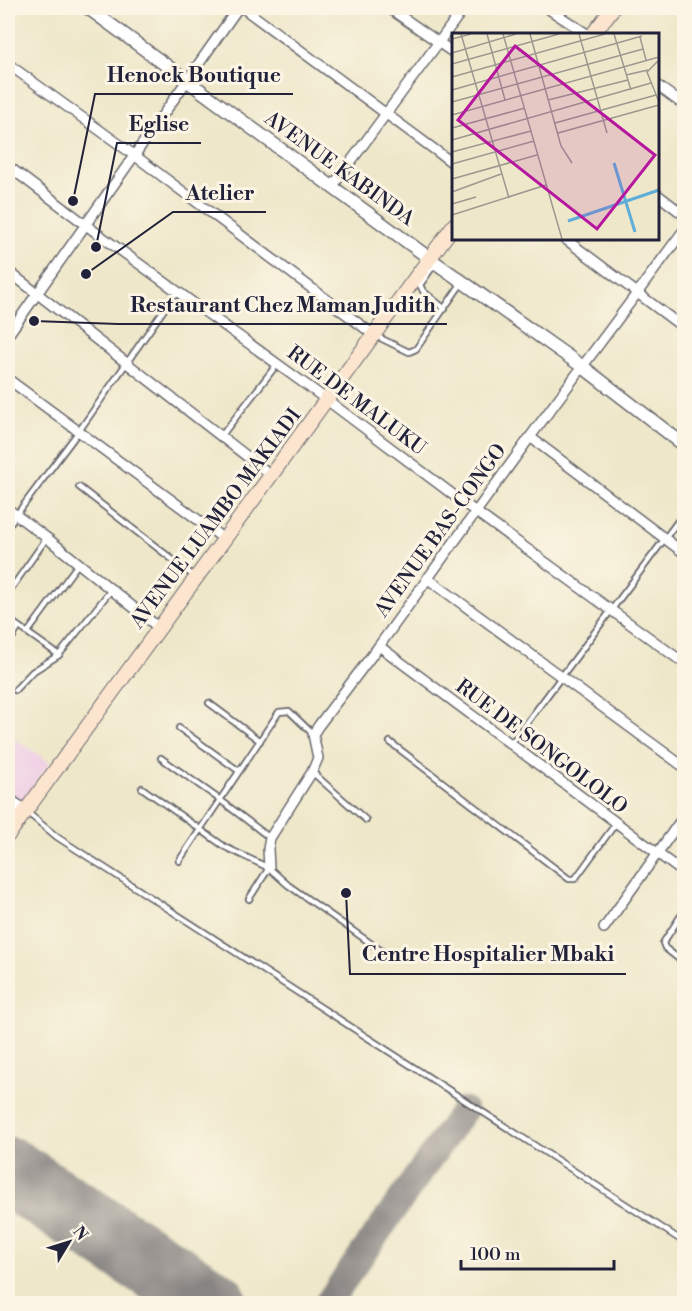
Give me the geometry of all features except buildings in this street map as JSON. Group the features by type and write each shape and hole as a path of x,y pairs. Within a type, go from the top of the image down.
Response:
{"main road":[{"path":"594,33 613,8"},
{"name":"AVENUE LUAMBO MAKIADI","path":"8,835 158,627 374,335 433,260 452,227"}],"street":[{"name":"AVENUE KABINDA","path":"88,8 583,367 684,445"},
{"path":"8,335 238,8"},
{"path":"243,8 452,163"},
{"path":"389,8 452,52"},
{"path":"332,187 464,8"},
{"path":"547,8 585,33"},
{"path":"8,64 134,155 374,335"},
{"path":"659,87 684,105"},
{"name":"RUE DE MALUKU","path":"8,166 684,663"},
{"path":"659,196 684,215"},
{"name":"AVENUE BAS-CONGO","path":"313,734 684,230"},
{"path":"567,240 684,328"},
{"path":"8,271 271,475"},
{"path":"8,379 224,539"},
{"path":"530,437 684,553"},
{"path":"11,512 158,627"},
{"path":"427,578 684,767"},
{"name":"RUE DE SONGOLOLO","path":"379,646 684,873"},
{"path":"269,868 270,838 312,772 318,758 313,734"},
{"path":"8,800 26,812"},
{"path":"604,928 684,816"}],"lane":[{"path":"433,260 420,285 423,291 445,309"},
{"path":"374,335 409,352 416,349 463,282"},
{"path":"8,526 11,512 79,431 177,291"},
{"path":"222,435 278,363"},
{"path":"79,488 195,577"},
{"path":"510,745 684,513"},
{"path":"8,592 47,538"},
{"path":"28,632 79,563"},
{"path":"15,690 32,672 59,655 111,590"},
{"path":"8,619 59,655"},
{"path":"8,644 19,627"},
{"path":"208,703 260,741"},
{"path":"179,861 279,712 289,711 313,734"},
{"path":"179,728 239,771"},
{"path":"390,742 569,879 575,879 616,824"},
{"path":"161,758 270,838"},
{"path":"312,772 366,820"},
{"path":"141,788 225,847 269,868 288,885 387,954"},
{"path":"26,812 57,837 684,1242"},
{"path":"249,899 269,868"},
{"path":"684,911 663,943 665,948 684,963"}],"shaded area":[{"path":"8,734 50,763 8,820"}],"taxiway":[{"path":"327,1304 464,1110"}],"runway":[{"path":"8,1171 214,1304"}],"place":[{"name":"Henock Boutique","path":"73,201"},
{"name":"Eglise","path":"96,247"},
{"name":"Atelier","path":"86,274"},
{"name":"Restaurant Chez Maman Judith","path":"34,321"},
{"name":"Centre Hospitalier Mbaki","path":"346,893"}]}
